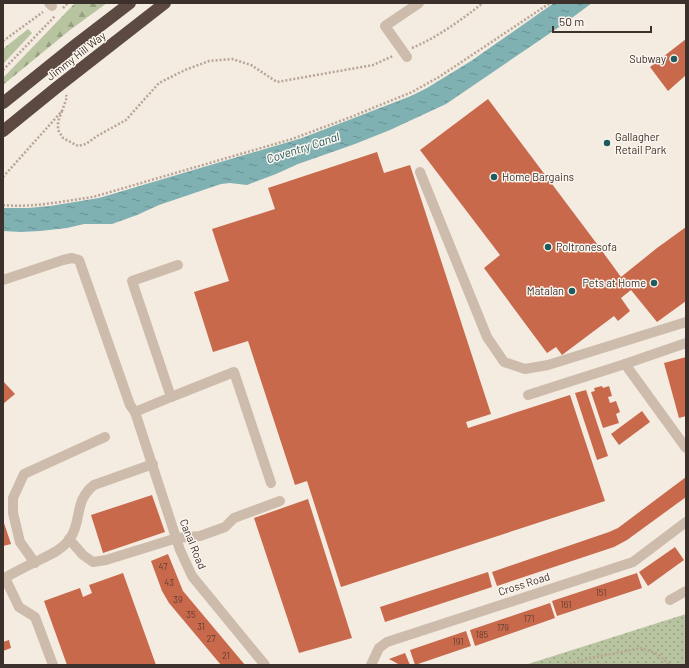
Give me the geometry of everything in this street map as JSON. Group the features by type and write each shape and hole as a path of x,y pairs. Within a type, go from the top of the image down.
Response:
{"highway":[{"name":"Jimmy Hill Way","path":"3,104 74,46 130,3"},
{"name":"Jimmy Hill Way","path":"3,131 165,3"}],"street":[{"path":"405,54 385,26 412,5"},
{"path":"420,172 487,337 504,362 525,369 548,365 686,322"},
{"name":"Canal Road","path":"3,280 63,260 72,258 79,260 130,405 135,412 180,550 192,576 265,665"},
{"path":"171,397 132,281 178,265"},
{"path":"528,394 626,364 686,343"},
{"path":"626,364 686,448"},
{"path":"135,412 234,372 271,483"},
{"path":"35,563 20,542 13,513 13,498 24,474 105,437"},
{"path":"53,665 35,617 20,607 4,578 57,552 68,542 72,536 82,500 88,490 94,485 153,464"},
{"path":"69,539 83,555 93,562 106,560 177,538 200,536 225,527 234,518 280,501"},
{"name":"Cross Road","path":"371,665 379,648 387,642 633,562 686,522"},
{"path":"670,600 686,591"}],"path":[{"path":"63,9 68,3"},
{"path":"65,94 67,97 58,122 58,130 63,138 78,146 86,144 97,136 126,120 159,83 185,70 209,61 232,59 251,65 277,82 373,65 405,54 460,21 483,3"},
{"path":"3,205 20,206 93,197 292,139 351,118 412,92 439,77 550,3"},
{"path":"3,41 53,8"},
{"path":"3,70 53,8"},
{"path":"3,177 62,111"},
{"path":"566,665 591,658 641,648 658,654 669,665"}],"green space":[{"path":"75,3 107,3 70,30 3,85 3,78"},
{"path":"28,29 32,33 3,64 3,49"},
{"path":"686,614 686,665 525,665"}],"water":[{"name":"Coventry Canal","path":"554,3 592,3 446,104 390,130 298,164 247,185 230,183 221,184 159,205 112,224 84,224 67,228 40,231 3,231 3,208 50,206 99,198 302,138 411,96 471,61"}],"building":[{"name":"Subway","path":"686,39 686,75 668,91 650,67"},
{"path":"488,99 621,277 686,227 686,301 657,322 631,290 621,298 630,311 618,321 614,316 562,355 556,347 547,353 484,268 500,255 420,150"},
{"path":"377,152 384,173 410,165 491,414 466,422 468,428 570,395 605,501 341,587 307,481 295,485 248,341 213,352 194,292 229,281 212,229 275,209 268,188"},
{"path":"686,357 686,416 679,418 664,363"},
{"path":"3,381 15,394 3,404"},
{"path":"602,386 603,388 609,386 612,396 608,397 610,403 616,401 620,412 616,414 619,423 603,428 591,392 595,391 594,388"},
{"path":"586,390 608,456 597,460 575,393"},
{"path":"642,411 650,422 619,445 611,434"},
{"path":"686,477 686,497 627,540 614,547 497,586 492,572 618,528"},
{"path":"152,495 165,532 103,553 91,515"},
{"path":"308,499 352,638 299,653 254,518"},
{"path":"3,520 11,544 3,546"},
{"path":"675,547 684,560 648,586 639,572"},
{"path":"168,554 183,591 245,665 221,665 169,603 162,591 151,561"},
{"path":"488,572 492,587 385,622 380,607"},
{"path":"123,573 156,665 67,665 44,601 80,588 83,597 92,593 89,585"},
{"path":"637,573 642,588 557,616 552,601"},
{"path":"550,603 555,618 475,646 470,630"},
{"path":"466,631 471,646 415,665 410,650"},
{"path":"9,640 11,648 3,651 3,642"},
{"path":"405,653 410,665 400,665 389,659"}],"place":[{"name":"Subway","path":"674,59"},
{"name":"Gallagher Retail Park","path":"607,143"},
{"name":"Home Bargains","path":"494,177"},
{"name":"Poltronesofa","path":"548,247"},
{"name":"Pets at Home","path":"654,283"},
{"name":"Matalan","path":"572,291"}]}
